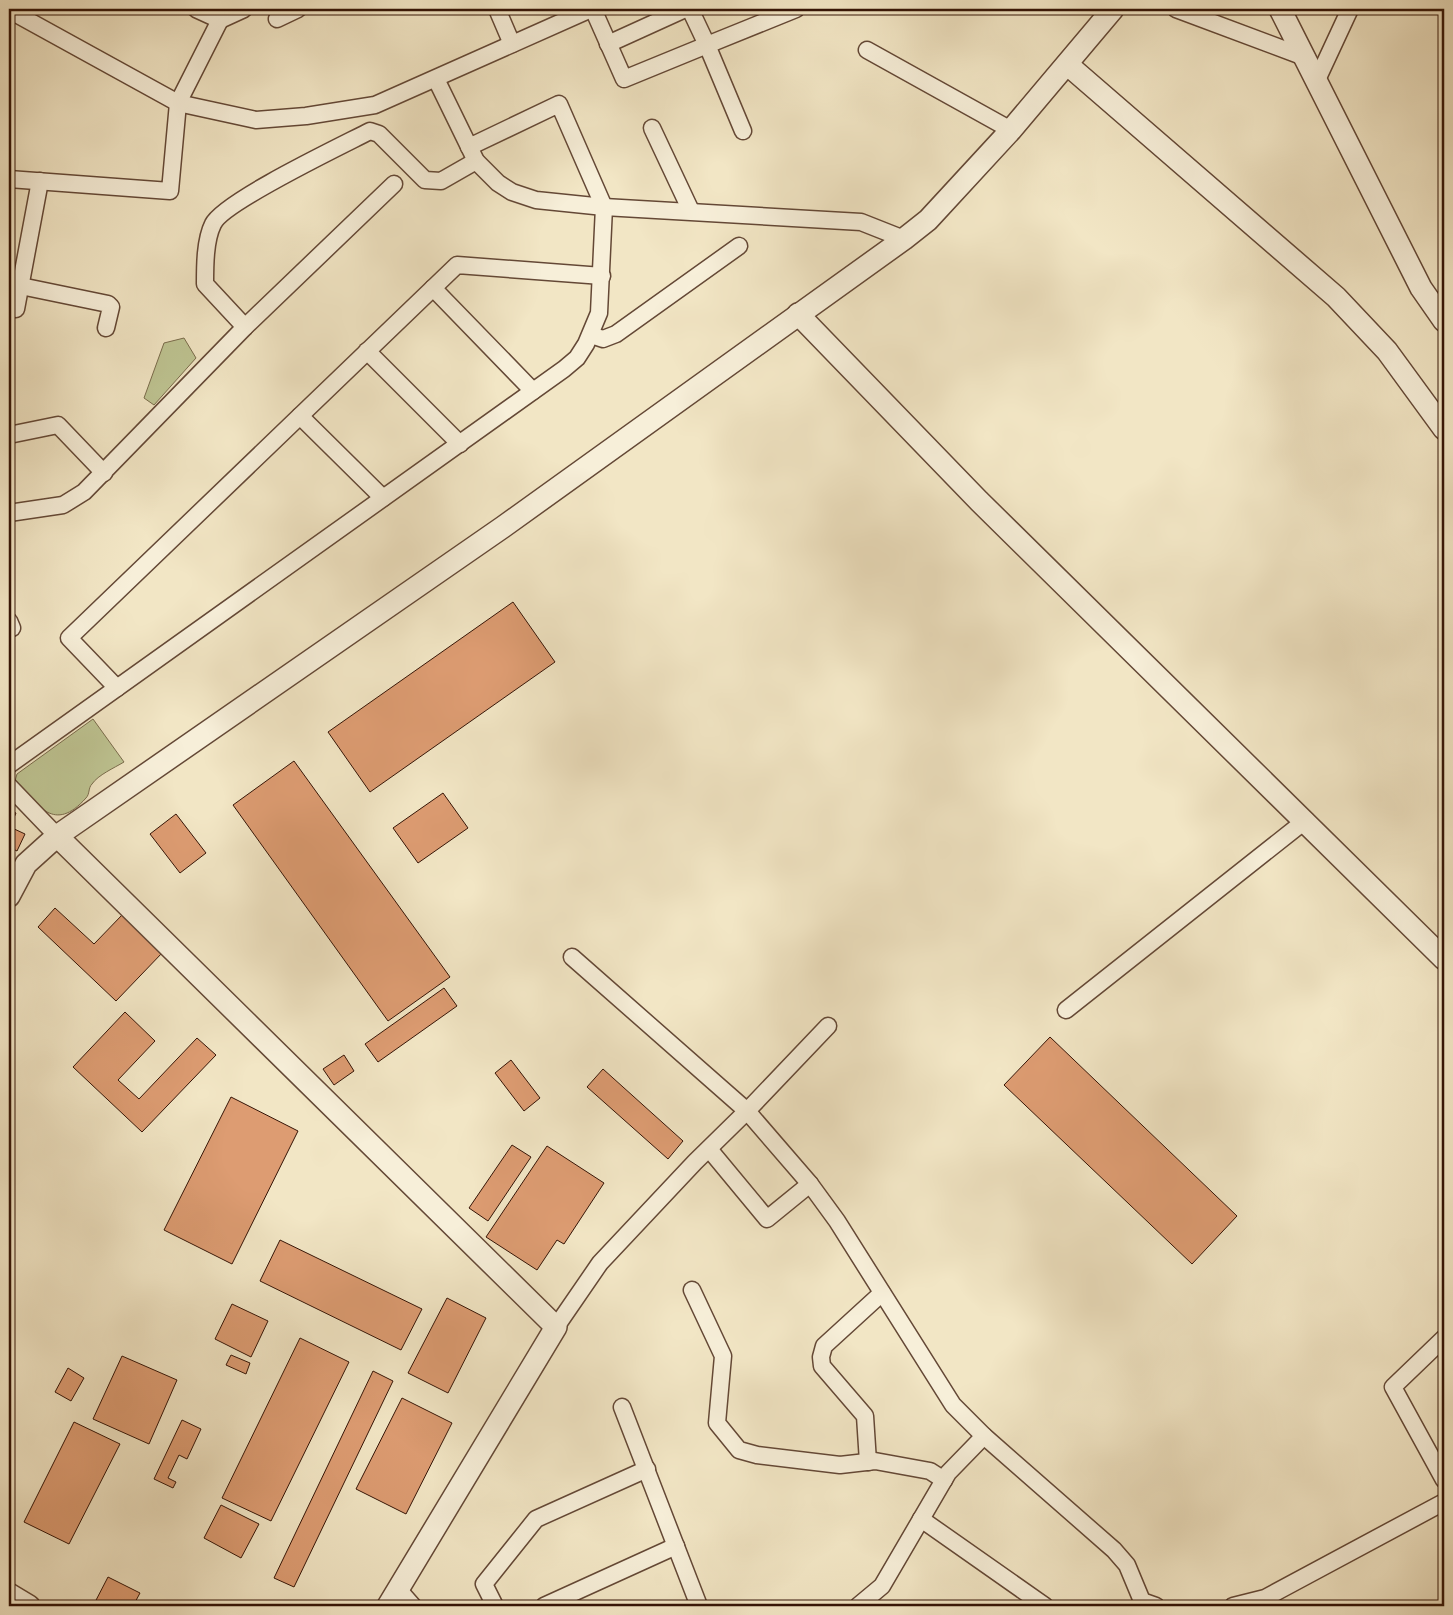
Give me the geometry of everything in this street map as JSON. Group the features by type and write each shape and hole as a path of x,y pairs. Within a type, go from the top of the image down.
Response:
{"street":[{"path":"196,9 222,14 244,9"},
{"path":"277,19 298,9"},
{"path":"497,9 512,44"},
{"path":"9,10 178,103 256,120 306,116 375,105 592,9 624,79 796,9"},
{"path":"608,44 685,9"},
{"path":"690,9 742,132"},
{"path":"9,896 14,875 57,836 502,527 904,240 928,220 1012,130 1113,9"},
{"path":"1176,9 1307,58"},
{"path":"1280,9 1307,58 1421,288 1444,321"},
{"path":"1317,80 1350,9"},
{"path":"9,179 170,191 178,103 222,14"},
{"path":"867,50 1012,130"},
{"path":"1068,65 1336,297 1387,351 1444,429"},
{"path":"436,79 472,154 498,183 512,192 536,200 604,207 861,222 904,240"},
{"path":"9,765 460,444 577,358 591,335 599,313 604,207 559,104 472,154 441,181 425,180 379,134 370,131 284,174 225,212 213,222 209,233 205,284 245,327"},
{"path":"652,128 691,211"},
{"path":"16,309 14,285 40,181"},
{"path":"9,513 63,505 84,492 245,327 394,184"},
{"path":"591,335 603,338 616,334 739,246"},
{"path":"117,688 69,638 457,265 602,276"},
{"path":"14,285 108,304 111,307 106,328"},
{"path":"433,288 533,391"},
{"path":"798,314 980,501 1306,820 1444,959"},
{"path":"367,351 460,444"},
{"path":"300,416 383,498"},
{"path":"9,435 58,425 104,473"},
{"path":"10,789 556,1327"},
{"path":"1066,1010 1306,820"},
{"path":"572,957 747,1111 810,1184 837,1220 953,1405 984,1436 1114,1550 1127,1565 1144,1604"},
{"path":"413,1606 393,1598 556,1327 600,1263 828,1026"},
{"path":"709,1148 767,1219 810,1184"},
{"path":"692,1290 723,1356 717,1423 739,1450 757,1455 840,1465 875,1461 930,1470 944,1480"},
{"path":"868,1462 866,1416 822,1366 821,1357 824,1346 882,1293"},
{"path":"1444,1338 1393,1387 1444,1480"},
{"path":"622,1407 699,1606"},
{"path":"858,1606 882,1586 944,1480 984,1436"},
{"path":"495,1606 484,1584 536,1519 647,1469"},
{"path":"1233,1606 1265,1598 1444,1502"},
{"path":"921,1519 1045,1606"},
{"path":"544,1606 676,1546"},
{"path":"9,1594 29,1606"}],"green space":[{"path":"184,338 196,358 154,405 144,398 164,343"},
{"path":"93,719 124,762 95,781 90,787 87,796 75,809 65,814 56,815 47,812 31,799 15,781 17,774"}],"building":[{"path":"513,602 555,662 370,792 328,732"},
{"path":"294,761 450,977 388,1021 233,805"},
{"path":"443,793 468,828 418,863 393,828"},
{"path":"9,810 16,813 10,827 25,834 17,851 9,847"},
{"path":"176,814 206,853 180,873 150,834"},
{"path":"55,908 94,944 123,914 163,952 116,1001 38,927"},
{"path":"444,988 457,1006 378,1062 365,1044"},
{"path":"125,1012 155,1041 118,1080 139,1099 197,1038 216,1055 142,1132 73,1067"},
{"path":"1050,1037 1237,1216 1192,1264 1004,1085"},
{"path":"344,1055 354,1071 334,1085 323,1069"},
{"path":"511,1060 540,1098 524,1111 495,1073"},
{"path":"603,1069 683,1141 668,1159 587,1087"},
{"path":"231,1097 298,1131 232,1264 164,1230"},
{"path":"512,1145 531,1157 488,1221 469,1208"},
{"path":"547,1146 604,1183 564,1244 557,1240 537,1270 486,1237"},
{"path":"280,1240 422,1309 401,1350 260,1281"},
{"path":"447,1298 486,1318 448,1393 408,1373"},
{"path":"232,1304 268,1321 251,1357 215,1339"},
{"path":"300,1338 349,1362 271,1521 222,1498"},
{"path":"231,1355 250,1363 246,1374 226,1365"},
{"path":"122,1356 177,1380 149,1444 93,1419"},
{"path":"68,1368 84,1378 71,1401 55,1392"},
{"path":"373,1371 393,1381 294,1587 274,1578"},
{"path":"402,1398 452,1423 406,1514 356,1489"},
{"path":"182,1420 201,1429 187,1459 179,1455 168,1478 176,1482 173,1488 154,1479"},
{"path":"74,1422 120,1444 69,1544 24,1522"},
{"path":"221,1505 259,1524 241,1558 204,1538"},
{"path":"108,1577 140,1593 133,1606 93,1606"}]}
